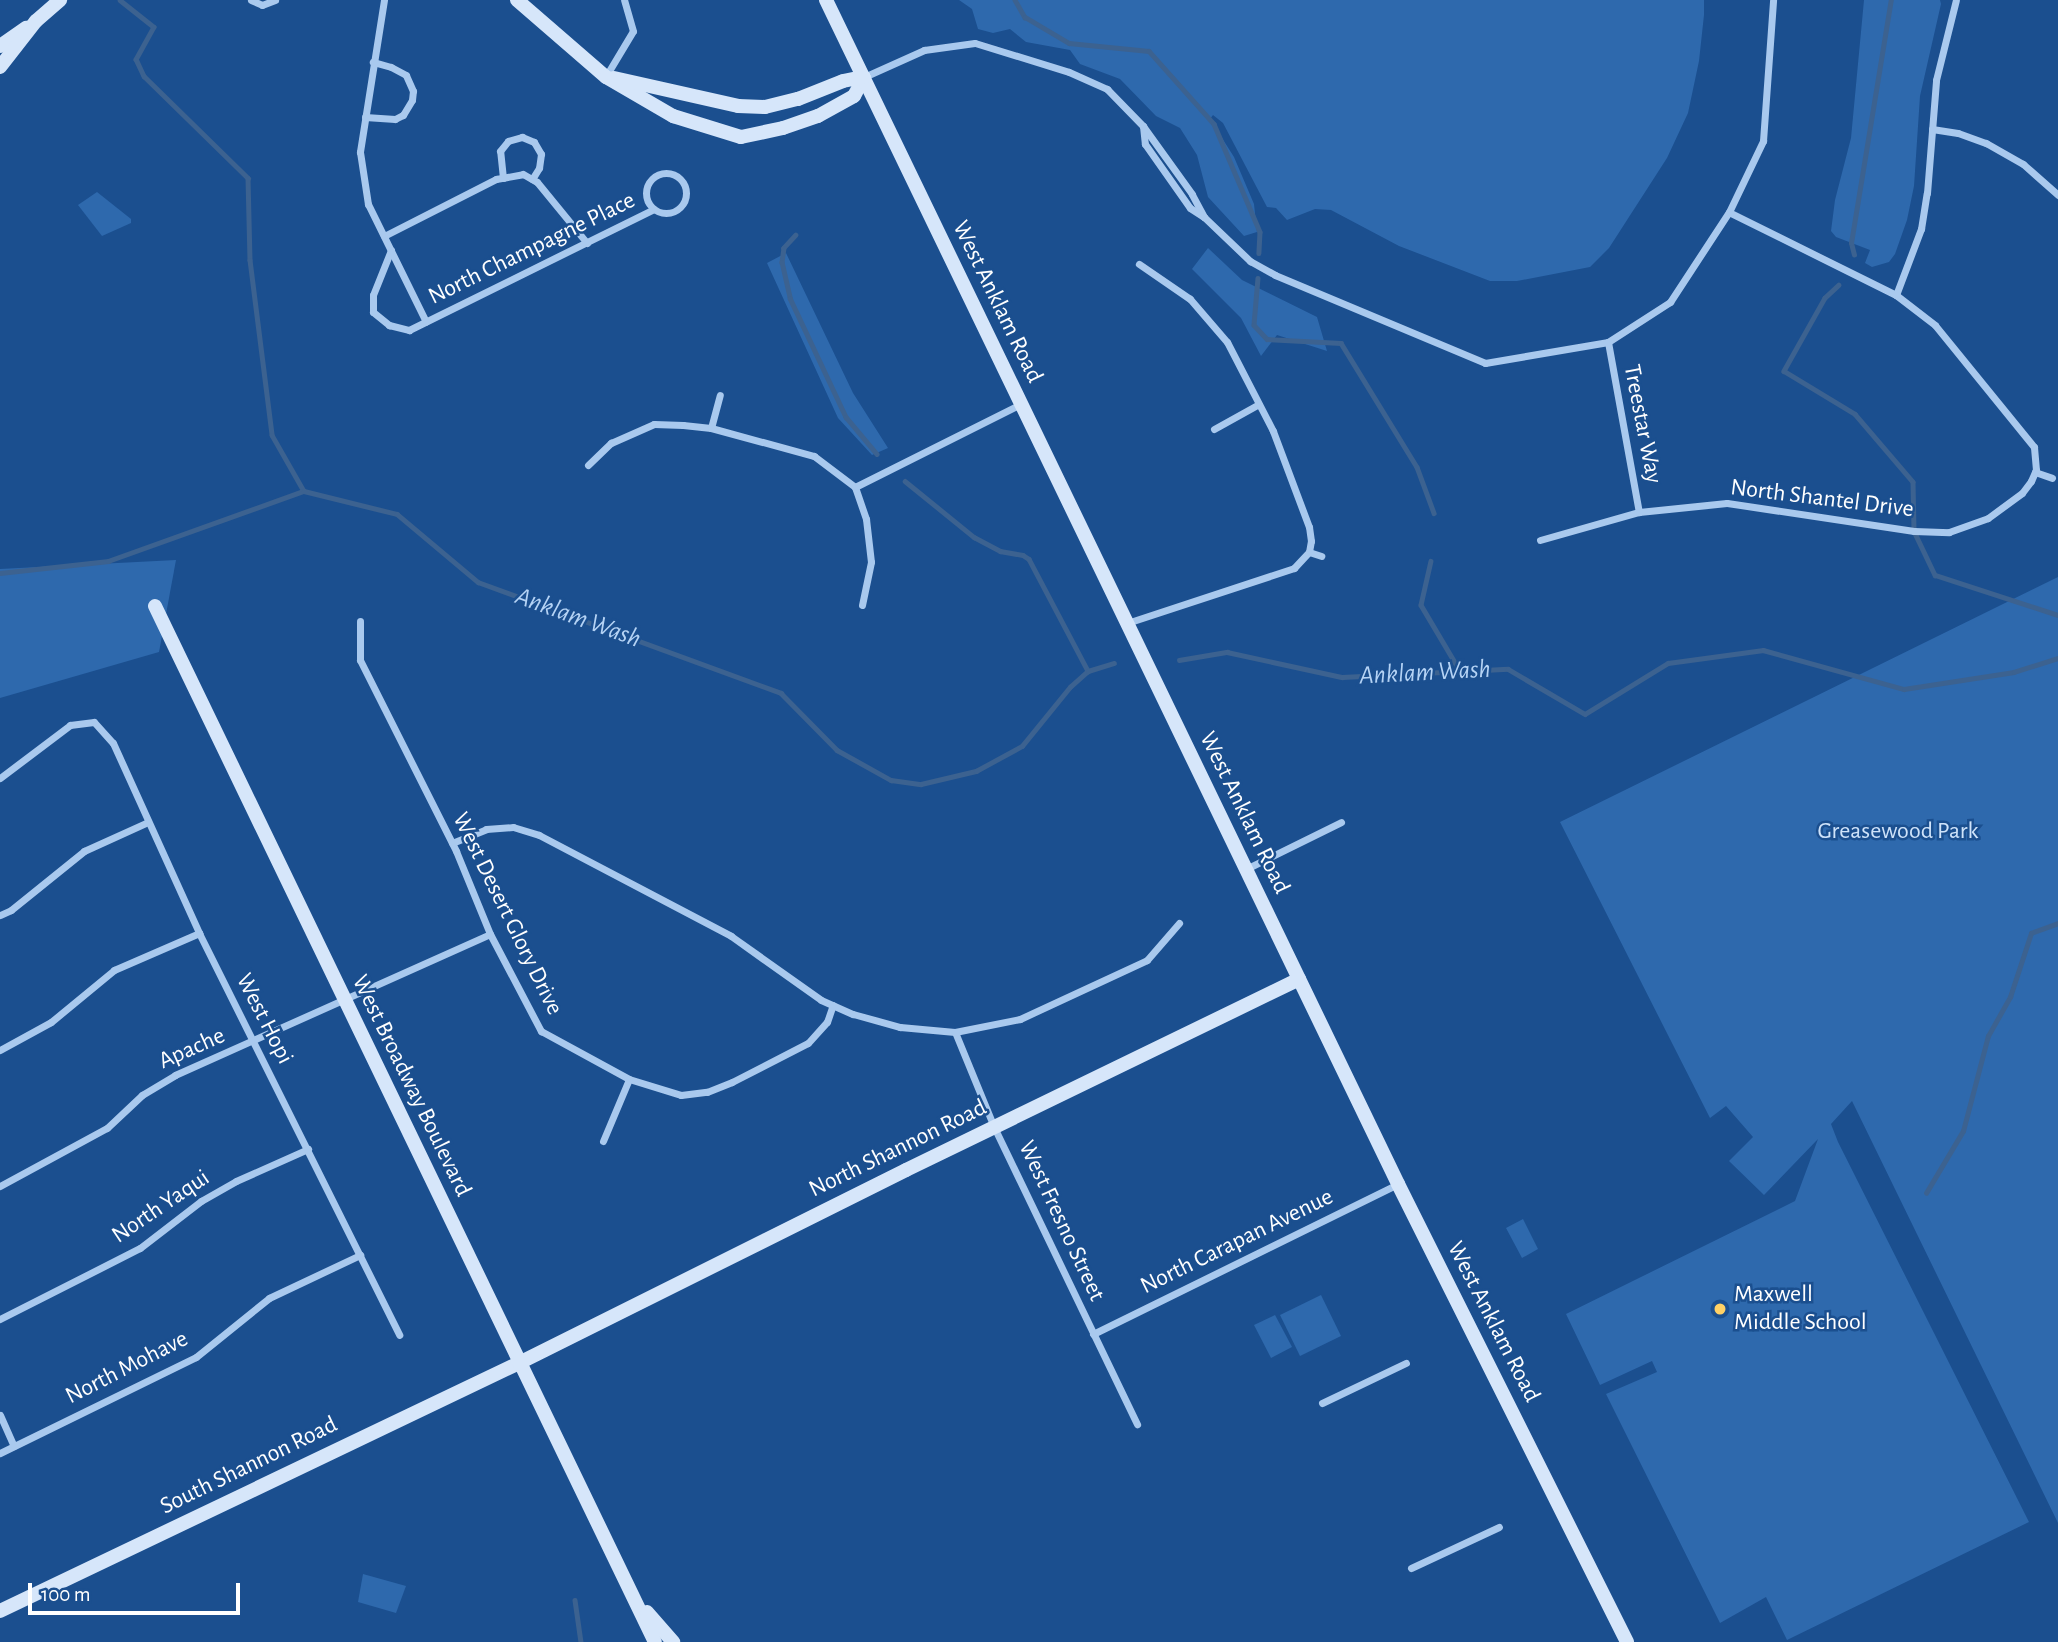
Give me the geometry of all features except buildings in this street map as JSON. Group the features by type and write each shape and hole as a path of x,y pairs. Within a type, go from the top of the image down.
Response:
{"street":[{"path":"0,46 60,0"},
{"path":"251,0 262,5 275,0"},
{"path":"384,0 360,152 368,204 391,250 426,323 409,330 389,325 373,312 373,295 391,250"},
{"path":"517,0 606,77 673,116 741,136 818,116 854,96 864,77"},
{"path":"606,77 633,31 624,0"},
{"name":"West Anklam Road","path":"826,0 1398,1184 1627,1642"},
{"path":"606,77 644,83 738,106 765,107 798,99 843,80 864,77 924,50 975,43 1069,72 1107,89 1143,127 1192,194 1204,217 1250,261 1275,275 1485,363 1608,342 1650,318 1670,302 1729,212 1763,141 1773,0"},
{"path":"1896,295 1921,229 1936,80 1956,0"},
{"path":"0,67 36,21"},
{"path":"365,117 395,119 409,108 412,100 413,91 406,75 373,62"},
{"path":"1932,129 1958,133 1986,143 2023,164 2058,195"},
{"path":"503,178 500,152 508,141 522,137 534,142 541,154 540,168 533,179"},
{"name":"North Champagne Place","path":"426,323 654,209 666,213 682,205 685,187 677,176 671,173 657,174 647,184 646,198 654,209"},
{"path":"384,236 503,178 523,174 533,179 587,243"},
{"path":"1729,212 1896,295 1936,325 2028,438 2037,458 2036,471 2052,478"},
{"path":"1126,623 1294,568 1309,552 1309,527 1259,404 1227,342 1191,299 1139,264"},
{"name":"Treestar Way","path":"1608,342 1639,512"},
{"path":"711,428 720,395"},
{"path":"855,487 1021,404"},
{"path":"1214,429 1259,404"},
{"path":"588,465 611,443 654,424 711,428 814,456 855,487 866,519 871,562 862,606"},
{"name":"North Shantel Drive","path":"1540,540 1639,512 1727,503 1914,531 1950,532 1988,518 2022,493 2036,471"},
{"path":"1309,552 1321,556"},
{"name":"West Broadway Boulevard","path":"155,606 656,1642"},
{"name":"West Desert Glory Drive","path":"360,621 360,660 452,843 490,934 541,1031 629,1079 681,1095 708,1092 808,1043 827,1022 833,1005"},
{"name":"West Hopi","path":"0,778 70,725 94,722 113,743 199,933 400,1335"},
{"path":"0,915 11,910 84,851 148,822"},
{"path":"1246,869 1341,822"},
{"path":"452,843 486,829 513,827 539,835 731,936 833,1005 900,1027 954,1032 1020,1019 1147,960 1179,922"},
{"path":"0,1050 51,1022 114,970 199,933"},
{"name":"Apache","path":"0,1186 107,1128 142,1096 175,1075 254,1042 490,934"},
{"name":"North Shannon Road","path":"519,1363 1299,979"},
{"name":"West Fresno Street","path":"954,1032 994,1127 1137,1424"},
{"path":"603,1141 629,1079"},
{"name":"North Yaqui","path":"0,1318 140,1248 201,1202 236,1181 308,1149"},
{"name":"North Carapan Avenue","path":"1093,1334 1398,1184"},
{"name":"North Mohave","path":"0,1452 196,1357 269,1298 360,1255"},
{"name":"South Shannon Road","path":"0,1611 519,1363"},
{"path":"1322,1404 1406,1363"},
{"path":"0,1415 14,1446"},
{"path":"1411,1567 1499,1527"},
{"name":"West Broadway Boulevard","path":"627,1585 673,1642"}],"green space":[{"path":"959,0 1704,0 1704,15 1699,61 1688,113 1667,158 1609,248 1590,267 1517,281 1490,281 1399,246 1331,210 1315,209 1287,220 1276,208 1267,207 1223,123 1213,115 1210,119 1234,157 1254,204 1257,232 1244,236 1208,197 1197,155 1180,128 1156,116 1120,79 1080,64 1070,50 1026,42 1010,29 993,33 978,29 972,9"},
{"path":"1864,0 1940,0 1941,4 1920,96 1914,186 1907,220 1895,254 1889,262 1872,267 1865,263 1870,250 1836,237 1831,231 1835,200 1851,138"},
{"path":"97,192 131,219 131,223 102,236 78,205"},
{"path":"1208,248 1242,280 1317,317 1327,351 1277,335 1261,356 1241,318 1192,269"},
{"path":"786,253 853,393 888,448 872,455 838,418 767,263"},
{"path":"176,560 159,652 0,698 0,569"},
{"name":"Greasewood Park","path":"2058,577 2058,1523 1852,1101 1831,1124 1838,1142 2029,1522 1787,1640 1766,1597 1720,1623 1606,1394 1657,1372 1652,1361 1600,1385 1566,1314 1795,1201 1818,1139 1764,1195 1729,1161 1753,1137 1726,1106 1710,1118 1560,822"},
{"path":"1523,1219 1538,1249 1522,1258 1506,1228"},
{"path":"1321,1295 1341,1336 1300,1356 1280,1315"},
{"path":"1275,1315 1292,1347 1271,1358 1254,1325"},
{"path":"363,1574 406,1586 396,1613 358,1602"}],"waterway":[{"path":"120,0 154,27 136,59 144,76 248,178 250,260 272,435 304,491"},
{"path":"1015,0 1025,17 1069,43 1149,51 1214,124 1260,232 1259,253"},
{"path":"1854,255 1851,243 1891,0"},
{"path":"796,235 784,248 782,262 790,298 846,417 877,454"},
{"path":"1258,278 1254,325 1267,339 1341,343 1417,467 1434,513"},
{"path":"1839,285 1825,298 1784,371 1855,414 1913,482 1914,531 1935,575 2058,615"},
{"path":"905,481 974,537 1000,551 1023,555 1029,559 1088,671"},
{"name":"Anklam Wash","path":"0,573 108,561 304,491 397,514 478,582 781,693 837,750 891,780 921,784 976,771 1022,746 1070,687 1088,671 1114,663"},
{"path":"1431,561 1421,605 1460,671"},
{"name":"Anklam Wash","path":"1179,660 1227,652 1342,677 1508,669 1585,714 1668,663 1763,650 1904,689 2014,672 2058,658"},
{"path":"1926,1193 1963,1131 1988,1036 2010,997 2031,933 2058,923"},
{"path":"575,1600 581,1642"}],"place":[{"name":"Maxwell Middle School","path":"1720,1309"}]}
